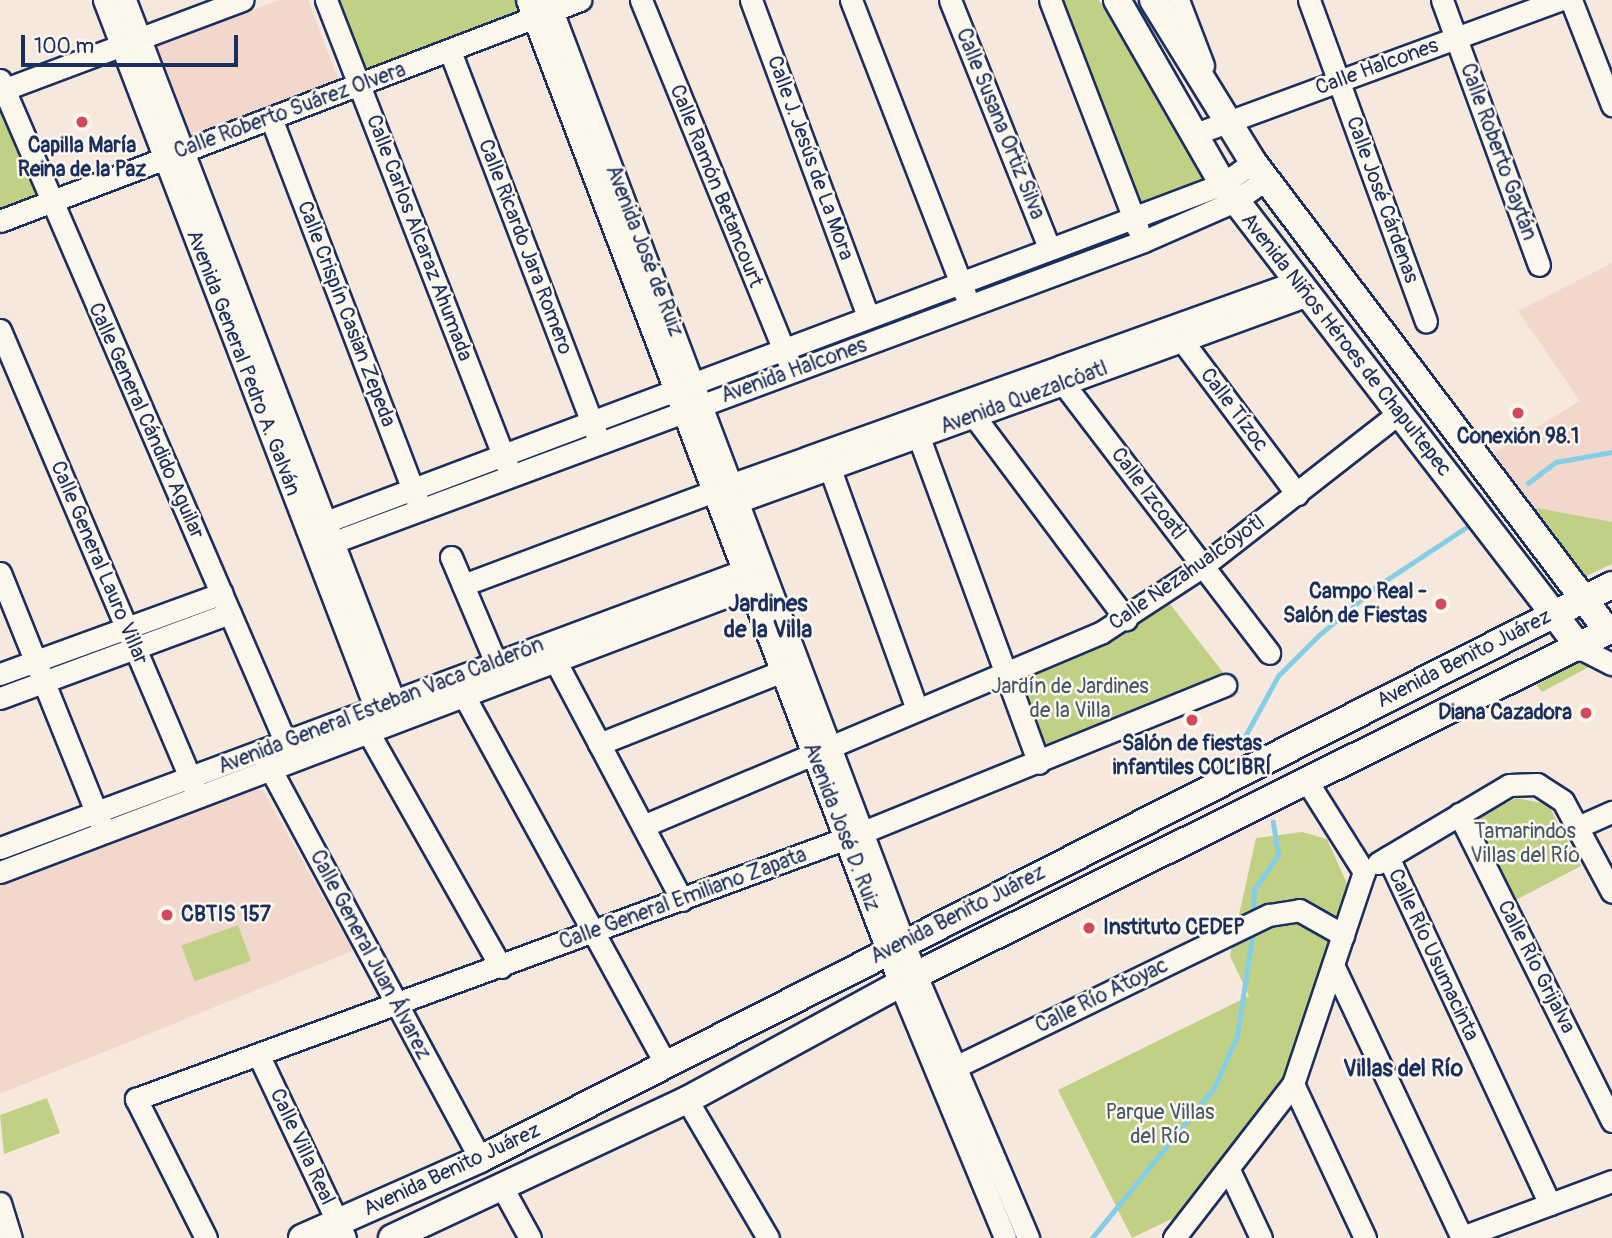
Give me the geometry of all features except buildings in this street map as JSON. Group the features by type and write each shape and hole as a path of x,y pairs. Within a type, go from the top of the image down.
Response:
{"main road":[{"name":"Avenida Niños Héroes de Chapultepec","path":"1162,2 1226,123 1259,171 1610,630"},
{"name":"Avenida Niños Héroes de Chapultepec","path":"1123,11 1229,192 1580,648"},
{"name":"Avenida Benito Juárez","path":"302,1238 342,1231 1162,810 1612,585"},
{"name":"Avenida Benito Juárez","path":"393,1238 687,1100 908,980 1580,648 1610,630"},
{"path":"1162,810 1179,847"}],"street":[{"name":"Avenida General Pedro A. Galván","path":"104,0 130,42 320,536 384,717 501,967"},
{"name":"Avenida General Pedro A. Galván","path":"125,0 130,42"},
{"name":"Calle Carlos Alcaraz Ahumada","path":"327,0 512,476"},
{"name":"Calle Roberto Suárez Olvera","path":"0,221 48,200 450,51 540,7 580,0"},
{"name":"Calle Ramón Betancourt","path":"641,0 793,371"},
{"name":"Calle J. Jesús de La Mora","path":"751,0 868,316"},
{"path":"851,0 970,305"},
{"name":"Calle Susana Ortiz Silva","path":"950,0 1049,248"},
{"path":"1050,0 1143,241"},
{"name":"Calle José Cárdenas","path":"1309,0 1426,321"},
{"name":"Calle Roberto Gaytán","path":"1442,0 1539,265"},
{"name":"Calle Halcones","path":"1195,134 1560,0"},
{"path":"1572,0 1612,105"},
{"path":"1,87 130,42 230,2"},
{"path":"1123,11 1162,2"},
{"name":"Avenida José de Ruiz","path":"540,7 693,408 729,492"},
{"name":"Calle Ricardo Jara Romero","path":"450,51 600,443"},
{"name":"Calle General Cándido Aguilar","path":"1,87 289,751"},
{"name":"Calle Crispín Casian Zepeda","path":"271,118 420,510"},
{"name":"Avenida Halcones","path":"320,536 420,510 1143,241 1229,192 1259,171"},
{"name":"Avenida Halcones","path":"320,536 413,489 960,281 1132,217 1229,192"},
{"name":"Avenida Quezalcóatl","path":"463,585 916,428 1303,288"},
{"name":"Calle General Lauro Villar","path":"0,330 194,787"},
{"name":"Calle Tízoc","path":"1177,334 1297,494"},
{"name":"Avenida Quezalcóatl","path":"729,492 830,469 916,428 974,416 1058,376"},
{"name":"Calle Izcoatl","path":"1058,376 1269,653"},
{"name":"Calle Nezahualcóyotl","path":"643,826 821,746 1006,672 1126,619 1203,566 1399,413"},
{"path":"974,416 1126,619"},
{"path":"916,428 1039,763"},
{"path":"830,469 916,706"},
{"name":"Avenida José D. Ruiz","path":"729,492 757,575 908,980 947,1071 1028,1238"},
{"path":"452,557 499,672"},
{"path":"0,573 48,680 100,822"},
{"name":"Avenida José D. Ruiz","path":"757,575 782,671 821,746"},
{"name":"Avenida General Esteban Vaca Calderón","path":"6,870 100,822 757,575"},
{"path":"0,674 222,593"},
{"path":"0,698 230,613"},
{"name":"Avenida Niños Héroes de Chapultepec","path":"1580,648 1611,662 1610,630"},
{"path":"551,652 682,900"},
{"path":"599,744 782,671"},
{"name":"Calle General Emiliano Zapata","path":"206,1238 136,1099 854,836 1039,763 1225,685"},
{"path":"460,687 666,1065"},
{"name":"Calle General Juan Álvarez","path":"266,760 480,1159"},
{"name":"Calle Río Usumacinta","path":"1308,783 1364,872"},
{"path":"1174,1238 1293,1084 1364,872 1509,785 1537,784 1563,801 1580,826 1612,892"},
{"path":"1580,826 1612,812"},
{"name":"Calle Río Grijalva","path":"1459,814 1612,1121"},
{"name":"Avenida General Esteban Vaca Calderón","path":"1,846 100,822"},
{"path":"1,846 6,870"},
{"name":"Calle Río Usumacinta","path":"1388,857 1550,1204"},
{"name":"Calle Río Atoyac","path":"947,1071 1269,915 1298,910 1343,935"},
{"path":"1333,965 1462,1238 1612,1181"},
{"name":"Calle Villa Real","path":"259,1056 342,1231"},
{"name":"Avenida José D. Ruiz","path":"947,1071 1005,1238"},
{"path":"1293,1084 1365,1238"},
{"path":"687,1100 768,1238"},
{"path":"1229,1170 1261,1238"},
{"path":"502,1187 530,1238"},
{"path":"0,1203 11,1238"}],"shaded area":[{"path":"280,0 308,0 339,81 191,135 157,45"},
{"path":"1612,263 1612,522 1527,506 1489,456 1580,401 1518,311"},
{"name":"CBTIS 157","path":"248,783 264,792 353,951 0,1094 0,880"}],"green space":[{"path":"331,0 517,0 523,14 359,74"},
{"path":"1059,0 1099,0 1203,181 1140,207"},
{"path":"0,101 38,196 0,211"},
{"path":"1527,506 1612,522 1612,564 1582,578"},
{"name":"Jardín de Jardines de la Villa","path":"1170,604 1225,675 1043,756 1012,678 1132,628"},
{"path":"1579,662 1589,667 1542,692 1536,685"},
{"name":"Tamarindos Villas del Río","path":"1516,798 1548,804 1581,866 1512,902 1470,822"},
{"name":"Parque Villas del Río","path":"1302,832 1327,839 1348,886 1284,1089 1192,1209 1132,1238 1058,1090 1249,996 1230,956 1256,838"},
{"path":"238,925 251,961 195,981 182,946"},
{"path":"47,1098 60,1133 4,1154 0,1115"}],"waterway":[{"path":"1528,483 1556,462 1612,452"},
{"path":"1243,740 1278,676 1318,636 1376,587 1468,526"},
{"path":"1253,914 1254,890 1278,855 1273,822"},
{"path":"1092,1238 1214,1088 1237,1036 1253,930"}],"place":[{"name":"Capilla María Reina de la Paz","path":"82,122"},
{"name":"Conexión 98.1","path":"1518,413"},
{"name":"Campo Real - Salón de Fiestas","path":"1441,604"},
{"name":"Diana Cazadora","path":"1586,713"},
{"name":"Salón de fiestas infantiles COLIBRÍ","path":"1192,720"},
{"name":"CBTIS 157","path":"167,915"},
{"name":"Instituto CEDEP","path":"1089,928"}],"district":[{"name":"Jardines de la Villa","path":"768,617"},
{"name":"Villas del Río","path":"1403,1069"}]}
